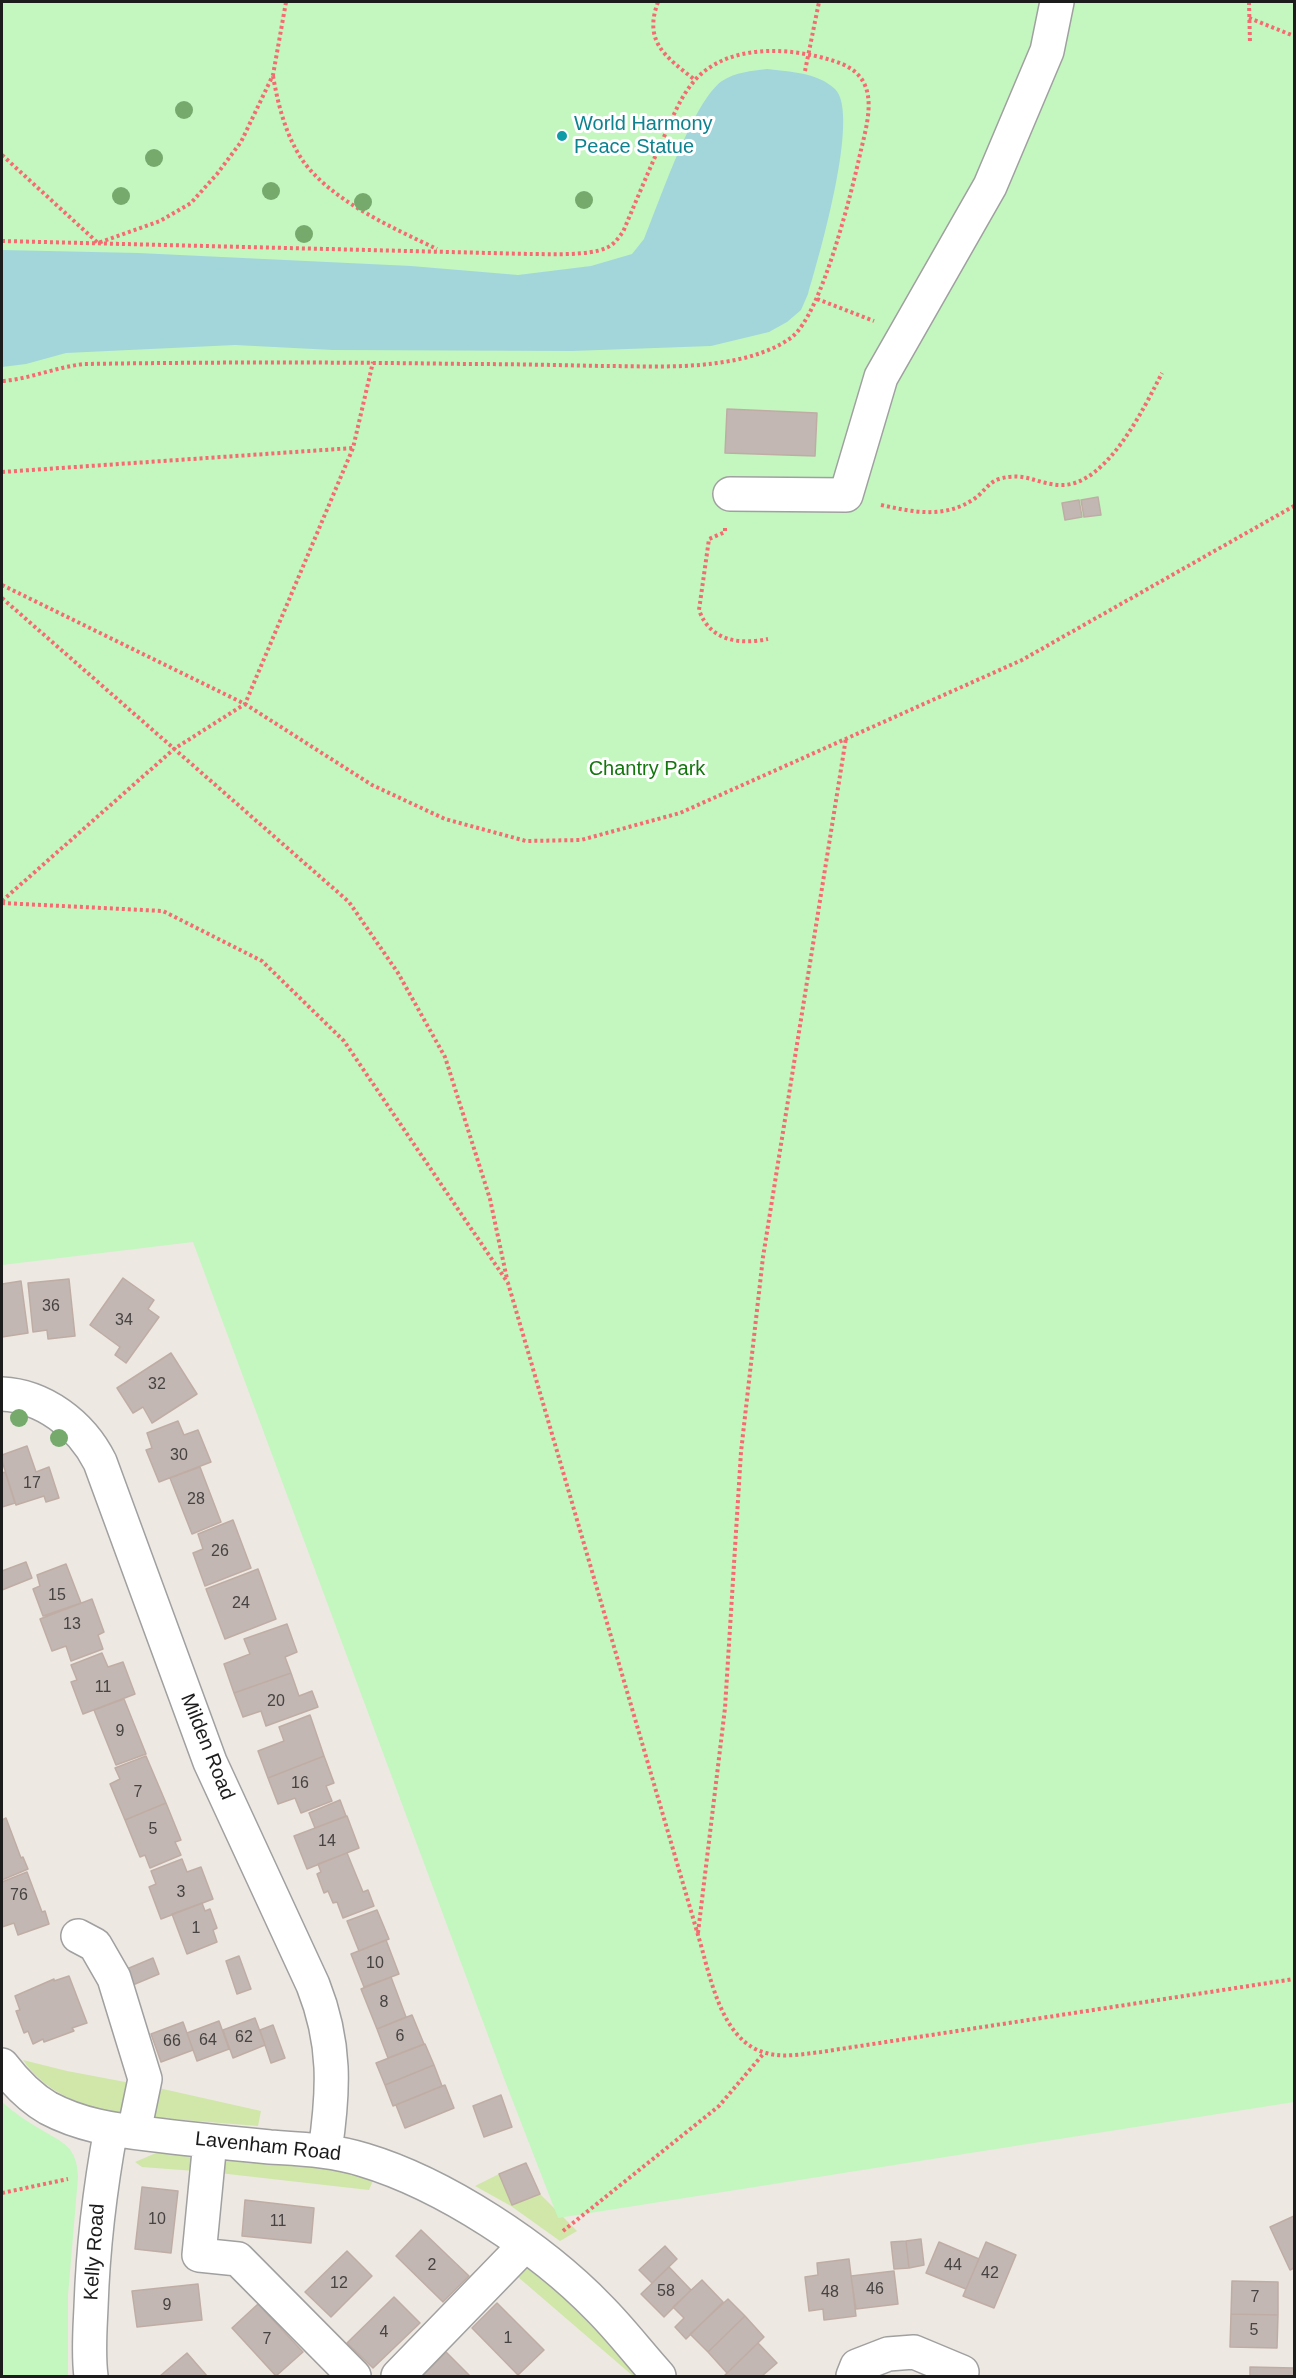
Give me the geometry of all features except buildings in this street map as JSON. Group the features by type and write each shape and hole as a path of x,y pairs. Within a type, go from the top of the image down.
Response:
{"street":[{"path":"730,494 846,495 880,377 990,186 1047,51 1057,2"},
{"name":"Milden Road","path":"2,1394 25,1397 62,1416 86,1440 100,1461 210,1762 313,1985 325,2016 331,2050 332,2081 325,2151"},
{"name":"Kelly Road","path":"78,1936 95,1945 114,1978 145,2079 102,2172 90,2326 91,2376"},
{"name":"Lavenham Road","path":"2,2065 28,2094 48,2108 75,2120 122,2131 325,2151 363,2159 403,2174 452,2199 525,2245 599,2308 659,2376"},
{"path":"210,2141 199,2255 238,2259 354,2376"},
{"path":"398,2376 525,2245"},
{"path":"853,2376 857,2366 888,2354 914,2352 962,2372"}],"path":[{"path":"98,243 160,221 191,203 241,142 273,75 286,2"},
{"path":"658,2 653,14 655,41 670,60 695,80"},
{"path":"804,71 819,2"},
{"path":"1249,2 1251,43"},
{"path":"1249,18 1294,36"},
{"path":"2,240 565,254 606,249 615,243 623,232 685,93 706,70 721,61 774,51 809,53 840,63 857,73 866,86 869,97 870,108 861,153 817,299 804,325 791,337 764,352 710,364 646,367 373,362 84,364 62,367 20,380 2,381"},
{"path":"273,75 279,106 301,159 344,200 440,251"},
{"path":"2,155 98,243"},
{"path":"817,299 905,333"},
{"path":"2,902 174,749 245,704 353,448 373,362"},
{"path":"846,495 901,509 928,512 950,511 977,496 995,480 1012,475 1032,478 1052,485 1077,482 1094,471 1114,452 1139,418 1162,373"},
{"path":"2,471 353,448"},
{"path":"730,494 725,532 709,539 699,610 712,632 723,638 743,642 768,639"},
{"path":"2,585 245,704 372,785 445,819 526,841 581,840 680,813 1022,660 1294,506"},
{"path":"2,598 349,902 398,973 445,1057 490,1199 508,1283 725,2021 744,2041 764,2053 780,2056 821,2052 1294,1978"},
{"path":"698,1935 725,1708 741,1452 763,1257 846,737"},
{"path":"2,902 163,911 262,961 344,1041 508,1283"},
{"path":"561,2232 719,2106 764,2053"},
{"path":"2,2193 74,2177"}],"green space":[{"name":"Chantry Park","path":"2,2 1294,2 1294,2102 558,2218 193,1242 2,1265"},
{"path":"23,2060 136,2084 129,2115 99,2109 70,2098 44,2083"},
{"path":"154,2087 261,2111 258,2126 147,2117"},
{"path":"2,2102 25,2120 56,2138 72,2152 75,2158 78,2177 68,2295 68,2376 2,2376"},
{"path":"156,2153 191,2154 195,2171 142,2167 135,2162"},
{"path":"226,2155 319,2163 374,2178 369,2190 219,2173"},
{"path":"499,2174 512,2205 540,2194 577,2231 560,2241 511,2206 475,2186"},
{"path":"529,2265 571,2301 637,2373 633,2376 518,2277"}],"water":[{"path":"767,69 812,76 828,83 835,89 842,104 843,127 835,188 808,294 801,310 787,322 769,332 711,346 572,351 333,350 235,345 66,353 26,364 2,367 2,250 138,253 411,266 518,275 591,266 632,254 644,239 678,154 711,92 722,81 733,76"}],"place":[{"name":"World Harmony Peace Statue","path":"562,136"}]}
